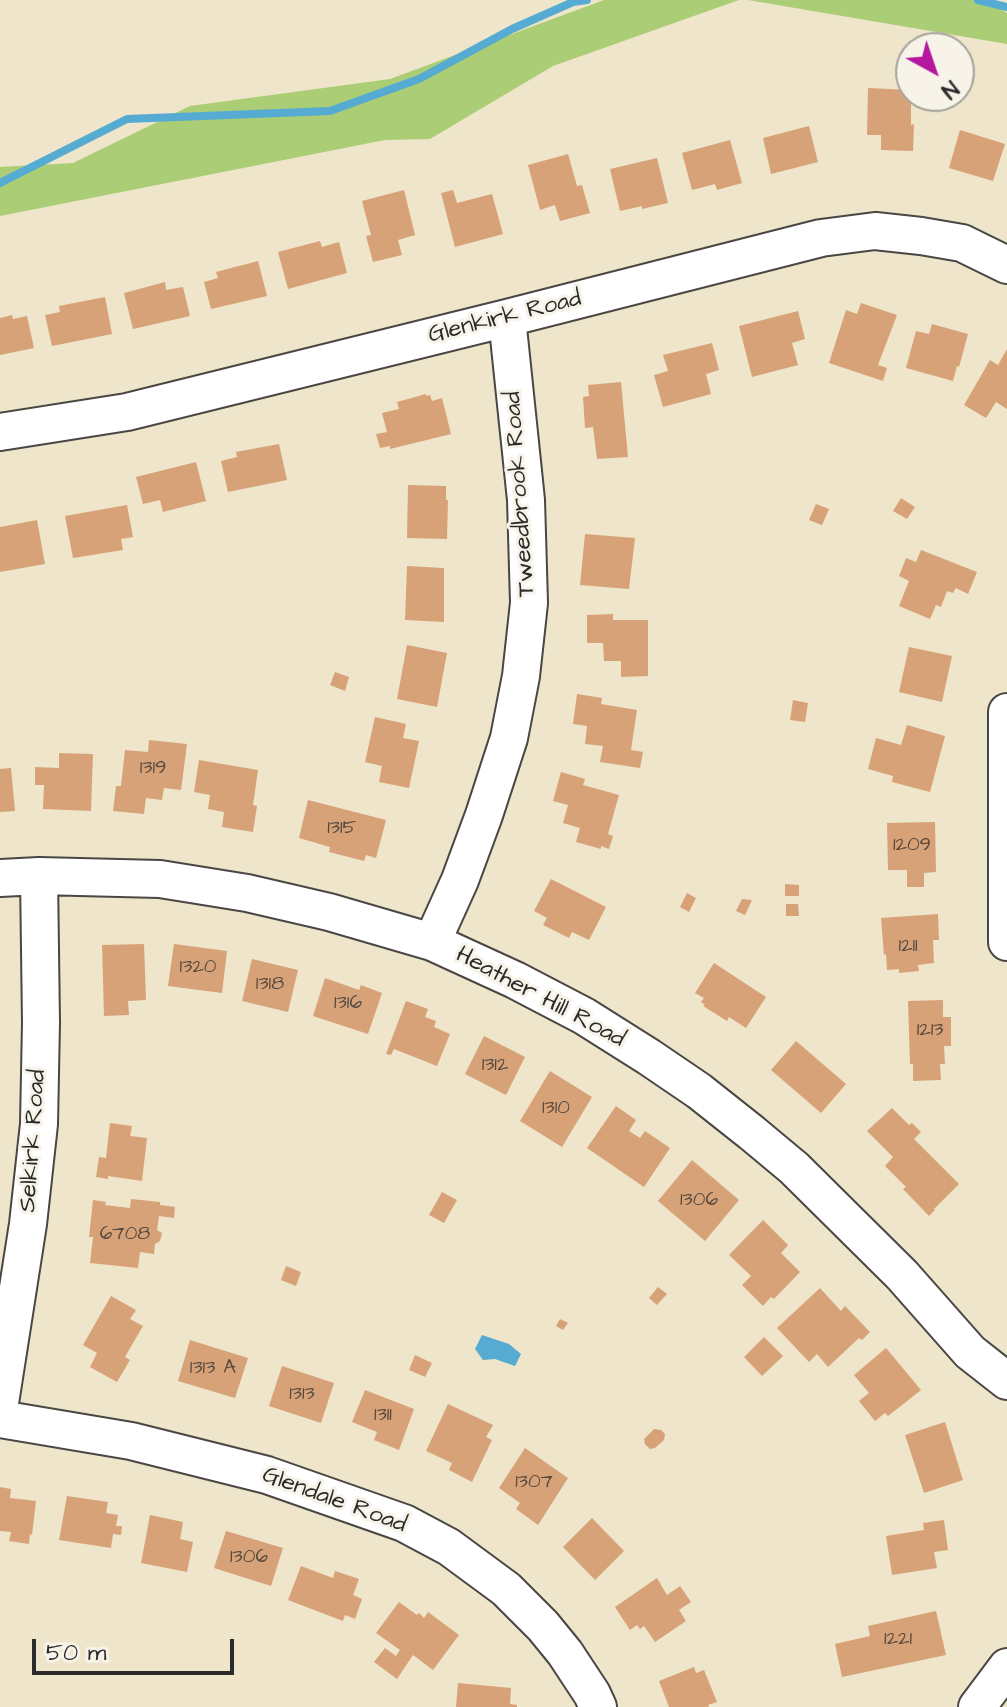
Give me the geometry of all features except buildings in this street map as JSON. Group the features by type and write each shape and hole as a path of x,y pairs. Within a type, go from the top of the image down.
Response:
{"street":[{"name":"Glenkirk Road","path":"0,432 127,412 821,238 875,231 962,243 1007,265"},
{"name":"Tweedbrook Road","path":"432,942 460,880 484,815 509,738 521,676 529,603 526,500 507,318"},
{"path":"1007,712 1007,942"},
{"name":"Selkirk Road","path":"0,1403 28,1224 39,1124 39,876"},
{"name":"Heather Hill Road","path":"0,878 160,879 247,893 329,912 432,942 515,980 584,1016 699,1091 794,1168 902,1275 970,1352 1007,1381"},
{"name":"Glendale Road","path":"0,1419 131,1441 267,1475 404,1523 449,1547 506,1589 565,1653 598,1707"},
{"path":"977,1707 1007,1667"}],"green space":[{"path":"604,0 739,0 553,66 430,139 385,140 0,216 0,167 73,163 190,106 390,79"},
{"path":"748,0 985,0 1007,13 1007,44 975,39 975,32 936,32"}],"water":[{"path":"482,1335 509,1344 521,1354 515,1366 495,1359 483,1360 475,1349"}],"waterway":[{"path":"0,183 127,119 330,111 419,79 512,29 573,2 587,0"},
{"path":"978,0 1007,7"}]}
